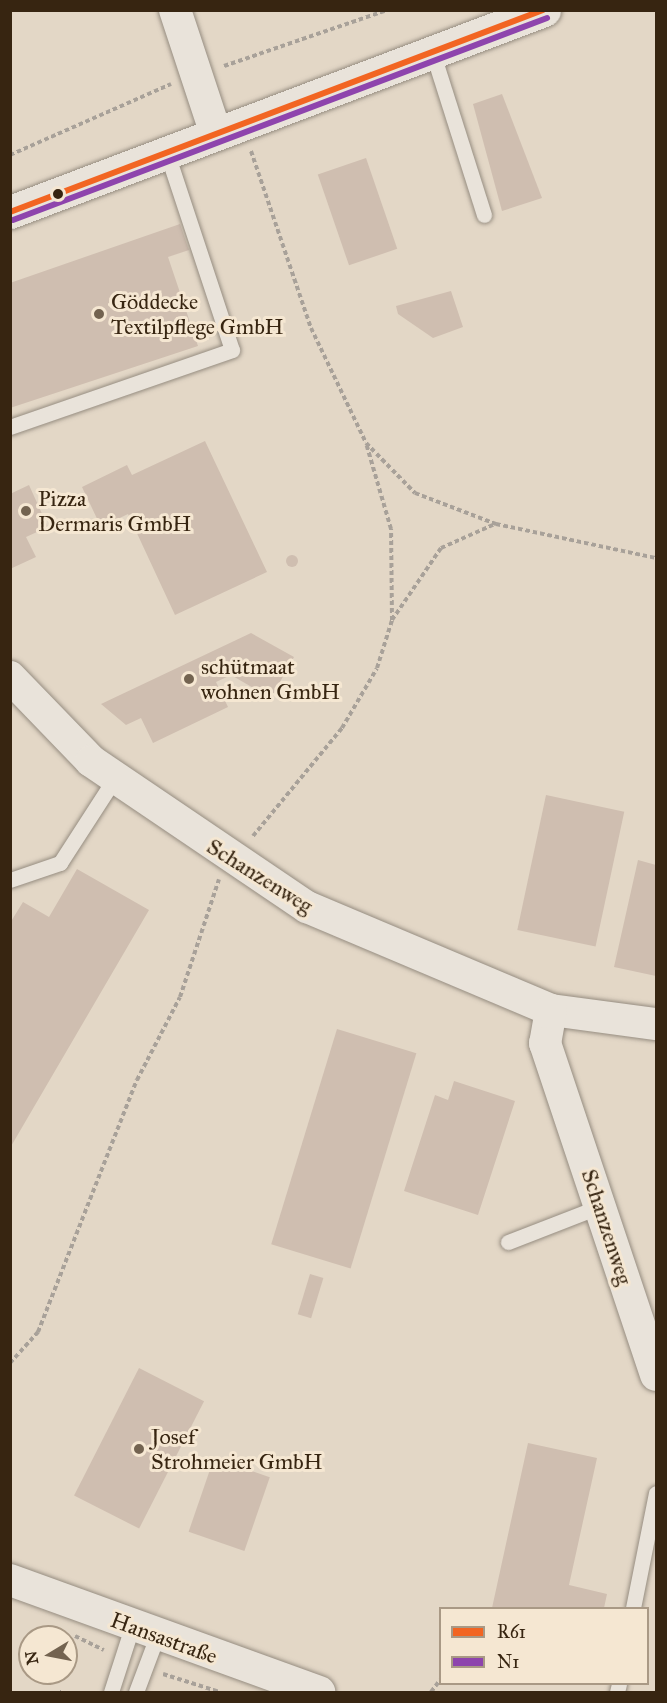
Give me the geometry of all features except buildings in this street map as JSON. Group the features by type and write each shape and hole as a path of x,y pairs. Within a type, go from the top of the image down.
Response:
{"street":[{"path":"175,10 197,75 230,129"},
{"path":"10,212 544,10"},
{"name":"Schanzenweg","path":"10,677 91,761 230,860 307,907 551,1010 657,1024"},
{"name":"Schanzenweg","path":"551,1010 545,1043 657,1375"},
{"name":"Hansastraße","path":"10,1580 144,1631 319,1692"}],"lane":[{"path":"432,51 484,216"},
{"path":"10,427 232,350 167,153"},
{"path":"10,880 60,863 115,778"},
{"path":"508,1242 601,1206"},
{"path":"633,1607 657,1492"},
{"path":"111,1692 144,1631"},
{"path":"136,1692 144,1631"}],"path":[{"path":"10,156 197,75 388,10"},
{"path":"230,129 311,328 366,443 391,529 392,620"},
{"path":"366,443 415,493 496,524 657,558"},
{"path":"10,1363 39,1332 137,1080 180,997 212,893 230,860 342,728 377,668 392,620 441,548 496,524"}],"transit line":[{"name":"R61","path":"10,212 543,10"},
{"name":"N1","path":"13,220 547,18"}],"place":[{"name":"Göddecke Textilpflege GmbH","path":"99,314"},
{"name":"Pizza Dermaris GmbH","path":"26,511"},
{"name":"schütmaat wohnen GmbH","path":"189,679"},
{"name":"Josef Strohmeier GmbH","path":"139,1449"}]}
